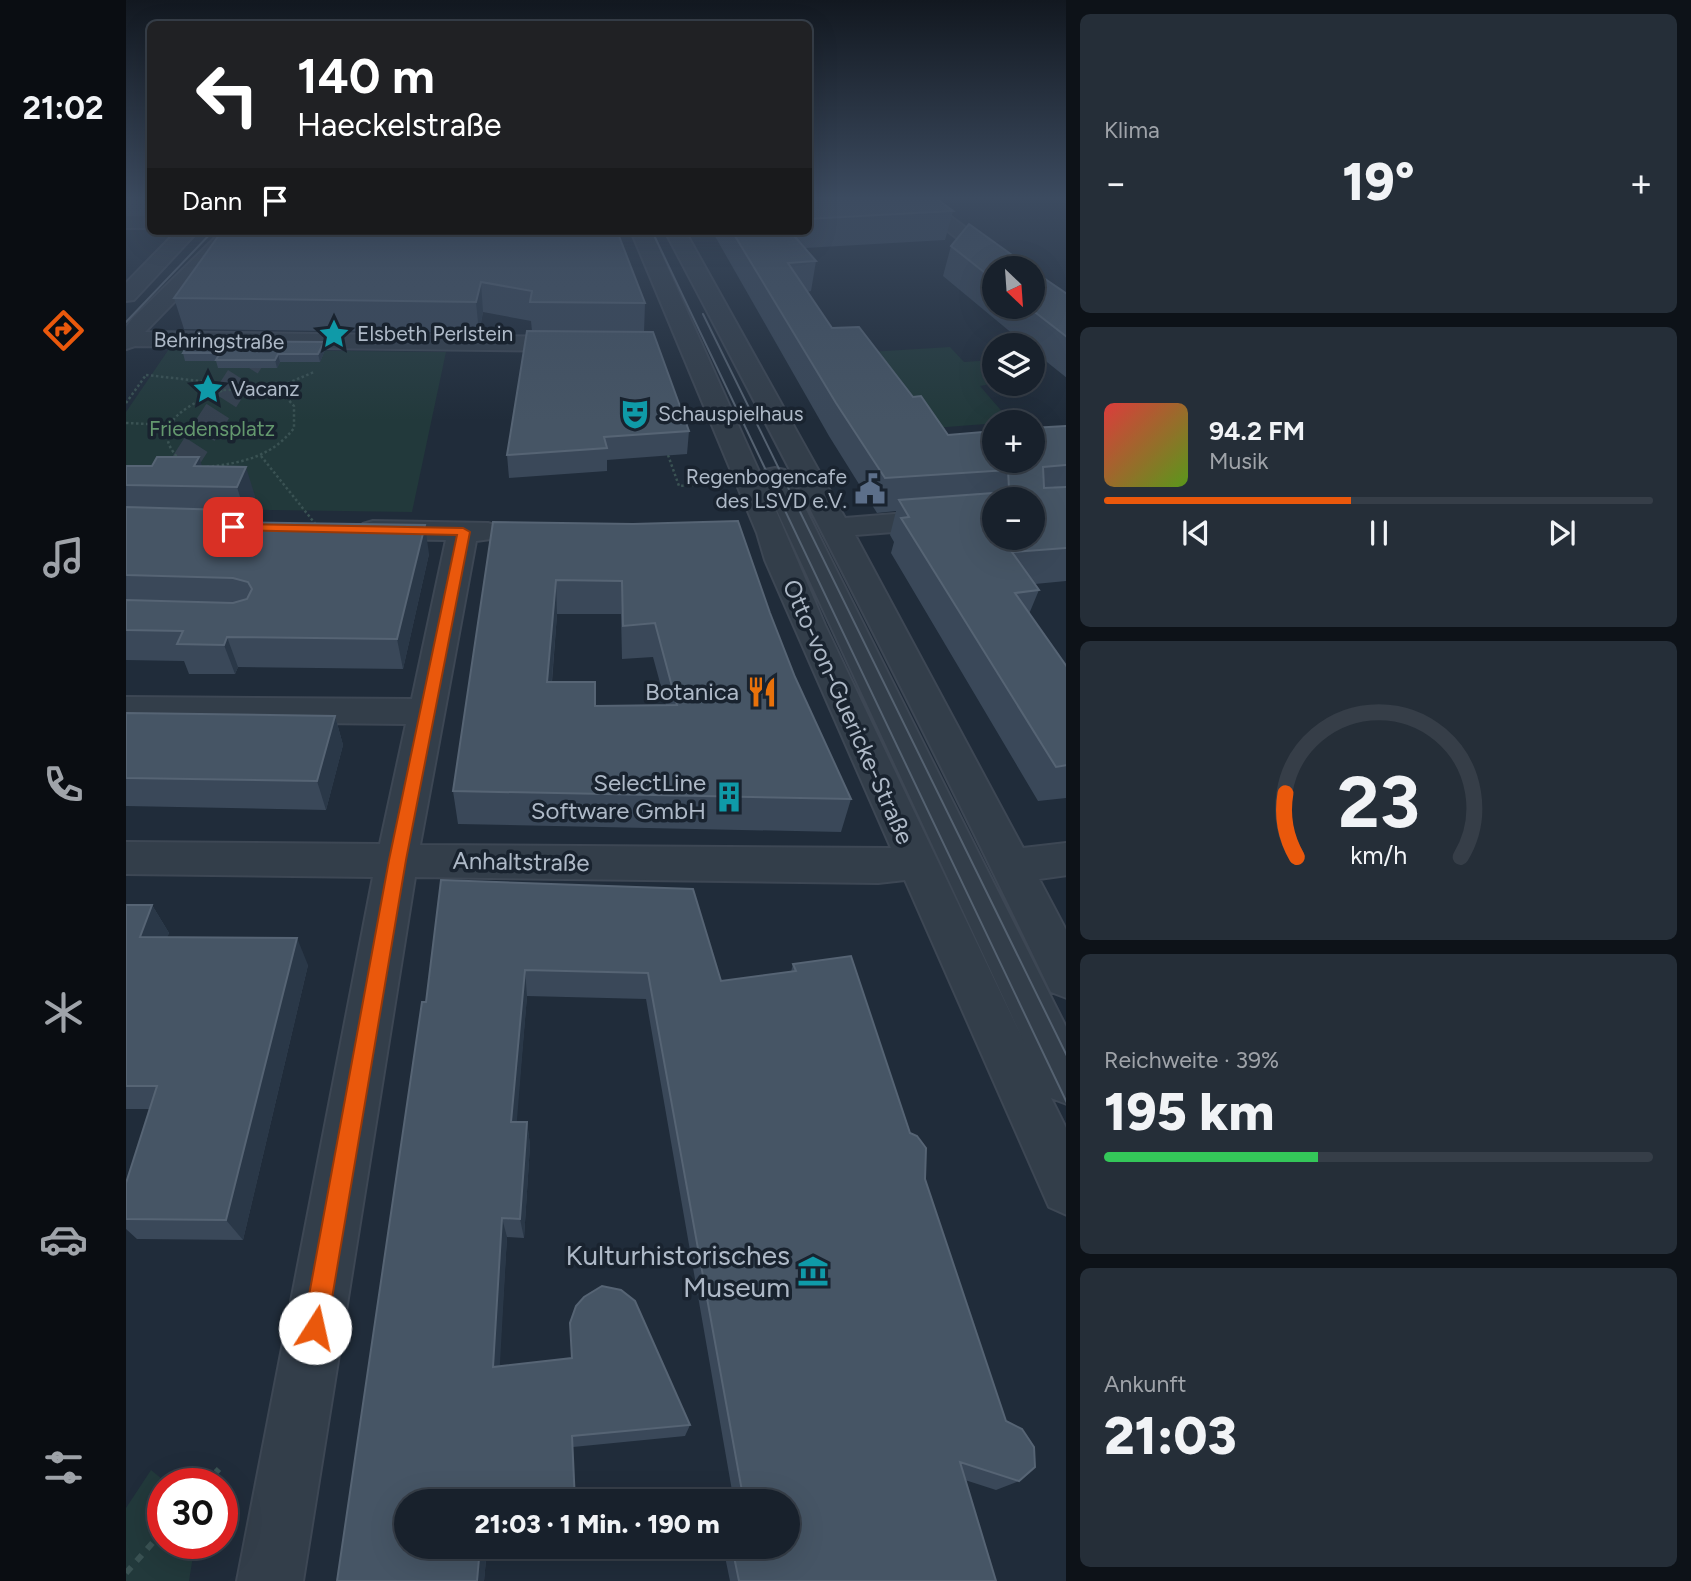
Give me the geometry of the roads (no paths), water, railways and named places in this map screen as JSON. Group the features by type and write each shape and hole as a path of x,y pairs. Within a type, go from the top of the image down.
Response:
{"street":[{"path":"126,295 147,273"},
{"path":"127,341 193,273"},
{"name":"Otto-von-Guericke-Straße","path":"655,273 679,343 772,533 780,560 915,863 1066,1189"},
{"path":"677,273 1066,1081"},
{"path":"698,273 836,528 1012,866 1066,978"},
{"name":"Behringstraße","path":"127,341 607,344"},
{"path":"253,356 309,356 328,342"},
{"path":"836,528 982,516"},
{"path":"320,529 509,532"},
{"path":"270,1581 397,860 463,532"},
{"path":"741,534 772,533"},
{"path":"126,709 427,712"},
{"name":"Anhaltstraße","path":"126,858 878,866 915,863"},
{"path":"1012,866 1066,859"}],"tunnel":[{"path":"160,501 253,356"}],"tram line":[{"path":"126,322 173,273"},
{"path":"672,273 1066,1101"},
{"path":"703,314 1066,1054"}],"place":[{"name":"Elsbeth Perlstein","path":"334,334"},
{"name":"Vacanz","path":"208,389"},
{"name":"Schauspielhaus","path":"635,414"},
{"name":"Regenbogencafe des LSVD e.V.","path":"870,489"},
{"name":"Botanica","path":"762,692"},
{"name":"SelectLine Software GmbH","path":"729,797"},
{"name":"Kulturhistorisches Museum","path":"813,1271"}],"park label":[{"name":"Friedensplatz","path":"212,429"}]}
